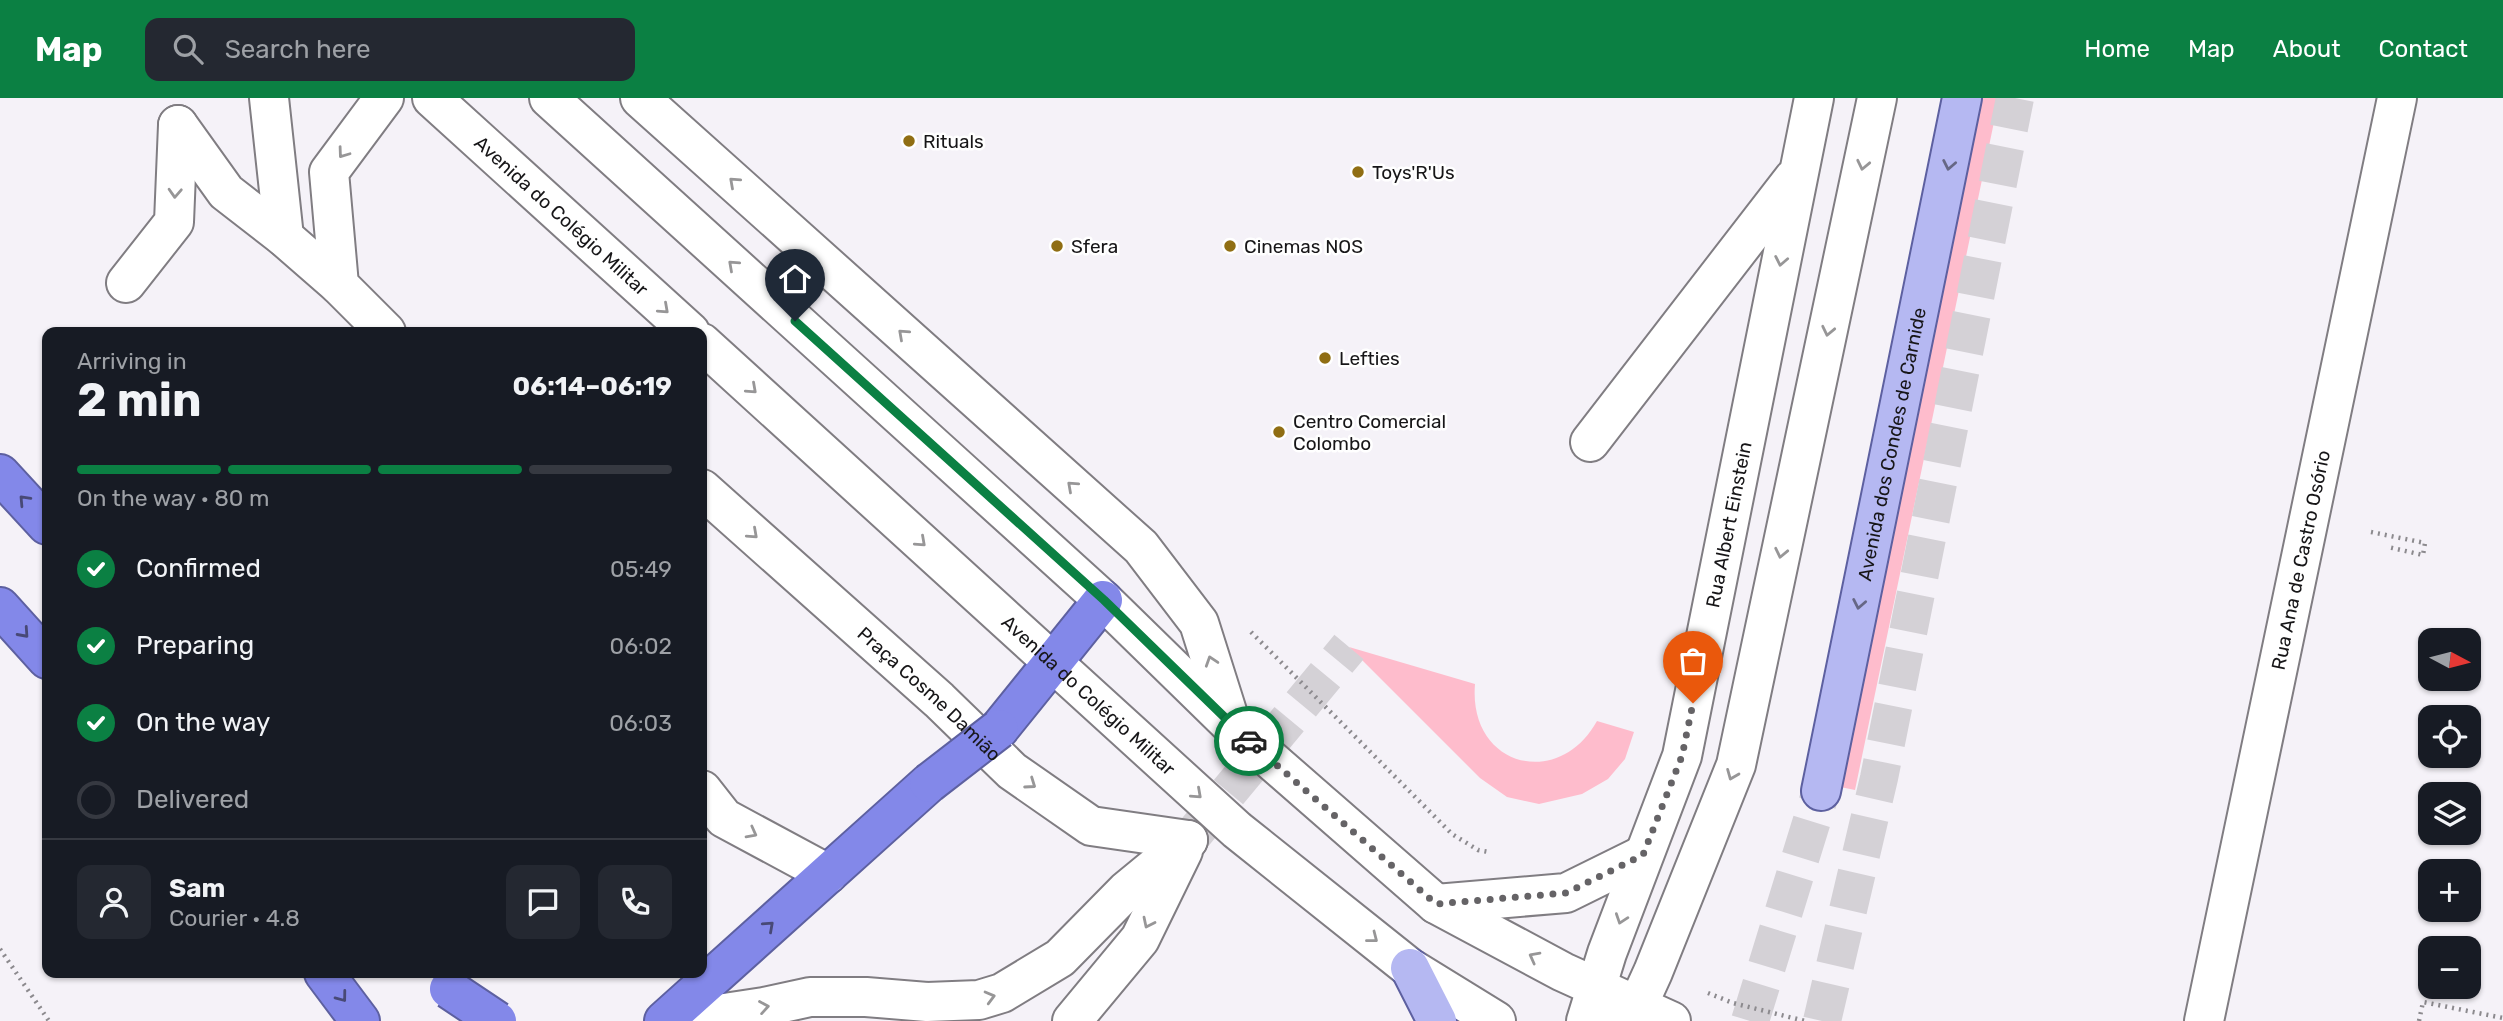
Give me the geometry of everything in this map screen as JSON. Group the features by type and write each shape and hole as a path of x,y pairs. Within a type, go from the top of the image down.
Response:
{"highway":[{"path":"0,474 42,520"},
{"path":"663,1021 929,783 999,729 1104,600"},
{"path":"0,607 42,653"},
{"path":"328,978 360,1021"},
{"path":"443,981 474,1021"},
{"path":"443,981 497,1021"}],"main road":[{"name":"Avenida dos Condes de Carnide","path":"1821,791 1962,98"},
{"path":"1410,968 1437,1021"}],"street":[{"path":"269,98 284,237"},
{"path":"339,285 329,172 384,98"},
{"name":"Avenida do Colégio Militar","path":"432,98 684,327"},
{"path":"549,98 1104,600 1232,726 1436,904 1591,1004 1643,1016 1736,765 1877,98"},
{"path":"640,98 1141,547 1199,623 1232,726"},
{"name":"Rua Albert Einstein","path":"1591,1004 1643,855 1682,756 1814,98"},
{"name":"Rua Ana de Castro Osório","path":"2204,1021 2397,98"},
{"path":"126,283 173,222 178,125 226,192 284,237 339,285 381,327"},
{"path":"1590,442 1799,172"},
{"name":"Avenida do Colégio Militar","path":"707,348 1237,831 1410,968 1496,1021"},
{"name":"Praça Cosme Damião","path":"707,493 939,700 1012,771 1091,826 1188,840"},
{"path":"707,796 724,818 828,874"},
{"path":"672,1021 810,997 940,1002 979,1000 1002,993 1023,983 1060,958 1126,891 1188,840"},
{"path":"1072,1021 1140,939 1188,840"},
{"path":"1436,904 1566,893 1643,855"}],"path":[{"path":"2371,532 2425,543 2423,555 2388,547"},
{"path":"0,949 50,1021"},
{"path":"2419,1021 2423,1002 2503,1018"}],"shaded area":[{"path":"1958,98 1999,98 1855,790 1816,782"},
{"path":"1349,647 1475,684 1477,712 1486,734 1500,750 1519,760 1539,762 1560,756 1580,743 1597,721 1634,732 1625,759 1608,779 1582,794 1539,804 1507,797 1480,778"}],"tunnel":[{"path":"1822,1021 1879,778 2015,98"},
{"path":"1192,836 1349,647"},
{"path":"1750,1021 1821,791"}],"way so far":[{"path":"1249,741 1436,904 1566,893 1643,855 1682,756 1693,703"}],"place":[{"name":"Rituals","path":"909,141"},
{"name":"Toys'R'Us","path":"1358,172"},
{"name":"Sfera","path":"1057,246"},
{"name":"Cinemas NOS","path":"1230,246"},
{"name":"Lefties","path":"1325,358"},
{"name":"Centro Comercial Colombo","path":"1279,432"}],"route":[{"path":"795,321 1104,600 1249,741"}]}
